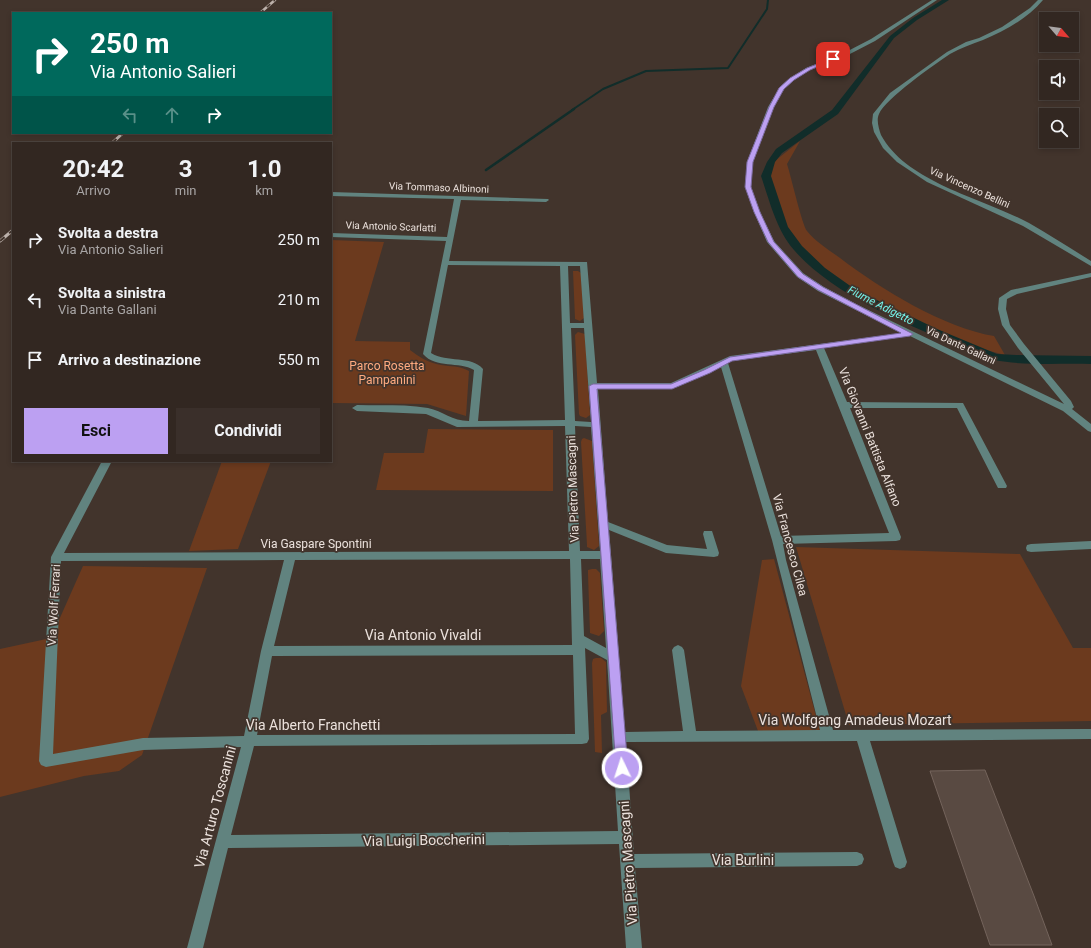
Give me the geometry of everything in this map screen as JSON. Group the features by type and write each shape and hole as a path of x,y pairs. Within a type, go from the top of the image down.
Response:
{"street":[{"name":"Via Dante Gallani","path":"935,0 873,40 846,54 808,69 792,79 782,88 769,114 750,162 748,187 757,212 771,242 800,275 821,289 910,334 1017,383 1066,409 1091,429"},
{"name":"Via Vincenzo Bellini","path":"1041,0 1032,9 1004,28 949,53 892,94 876,114 875,123 877,132 885,147 899,162 929,181 1026,224 1091,264"},
{"name":"Via Tommaso Albinoni","path":"332,194 546,200"},
{"name":"Via Antonio Scarlatti","path":"458,198 427,354 432,358 446,362 473,365 479,369 473,424"},
{"name":"Via Antonio Scarlatti","path":"332,234 450,239"},
{"path":"444,263 564,264"},
{"name":"Via Pietro Mascagni","path":"582,739 564,264 584,264 620,737 634,948"},
{"path":"1066,409 1069,407 1068,403 1006,325 1002,309 1003,298 1014,292 1091,275"},
{"path":"566,326 588,325"},
{"path":"593,386 672,386 707,372 730,359 910,334"},
{"name":"Via Giovanni Battista Alfano","path":"777,540 896,537 819,346"},
{"name":"Via Francesco Cilea","path":"724,363 777,540 828,736"},
{"path":"844,405 960,405 1002,486"},
{"name":"Via Pietro Mascagni","path":"357,408 412,409 428,411 457,424 570,423 596,425"},
{"name":"Via Wolf Ferrari","path":"46,761 56,557 106,462"},
{"path":"604,524 666,549 714,553 708,534"},
{"path":"1031,548 1091,545"},
{"name":"Via Pietro Mascagni","path":"575,555 606,555"},
{"name":"Via Gaspare Spontini","path":"56,557 575,555"},
{"name":"Via Arturo Toscanini","path":"195,948 249,741 267,651 290,557"},
{"path":"579,644 614,658"},
{"name":"Via Antonio Vivaldi","path":"267,651 579,644"},
{"path":"678,650 690,737"},
{"name":"Via Wolfgang Amadeus Mozart","path":"620,737 1091,734"},
{"path":"862,736 900,862"},
{"name":"Via Alberto Franchetti","path":"46,761 143,744 249,741 582,739"},
{"name":"Via Luigi Boccherini","path":"222,842 626,837"},
{"name":"Via Burlini","path":"628,861 857,859"}],"green space":[{"path":"800,141 787,164 802,220 807,231 823,246 856,270 914,306 955,325 975,332 994,336 1005,355 982,349 887,310 847,287 813,264 797,251 783,228 768,184 767,170 771,164"},
{"name":"Parco Rosetta Pampanini","path":"332,240 384,242 355,341 410,342 410,350 432,363 458,367 469,371 466,416 427,404 332,403"},
{"path":"573,271 578,271 581,273 584,318 580,321 575,319"},
{"path":"578,332 585,334 590,415 586,418 580,416 579,414 575,335"},
{"path":"428,429 553,430 553,491 376,490 384,453 424,453"},
{"path":"584,438 592,441 599,546 594,550 587,547 581,442"},
{"path":"222,462 271,462 238,549 189,551"},
{"path":"796,547 1020,554 1073,648 1091,648 1091,721 849,725"},
{"path":"774,559 820,731 758,731 741,686 762,560"},
{"path":"83,566 207,568 142,755 119,771 84,776 0,797 0,649 51,638"},
{"path":"596,569 600,573 604,631 599,636 590,633 588,570"},
{"path":"601,658 606,662 607,712 601,715 602,753 595,752 592,663 593,659"}],"building":[{"path":"985,770 1052,945 990,945 930,771"}],"waterway":[{"path":"572,110 603,89 646,71 728,68 767,9 768,0"},
{"name":"Fiume Adigetto","path":"946,0 915,19 892,37 835,112 779,151 771,162 766,176 783,227 798,248 821,270 852,292 933,331 995,357 1016,359 1091,360"},
{"path":"486,170 574,109"}],"railway":[{"path":"261,12 275,0"},
{"path":"113,142 122,134"},
{"path":"0,241 12,231"}],"route":[{"path":"622,768 593,386 672,386 707,372 730,359 910,334 821,289 800,275 783,258 771,242 757,212 748,187 750,162 772,107 782,88 792,79 808,69 833,59"}]}
